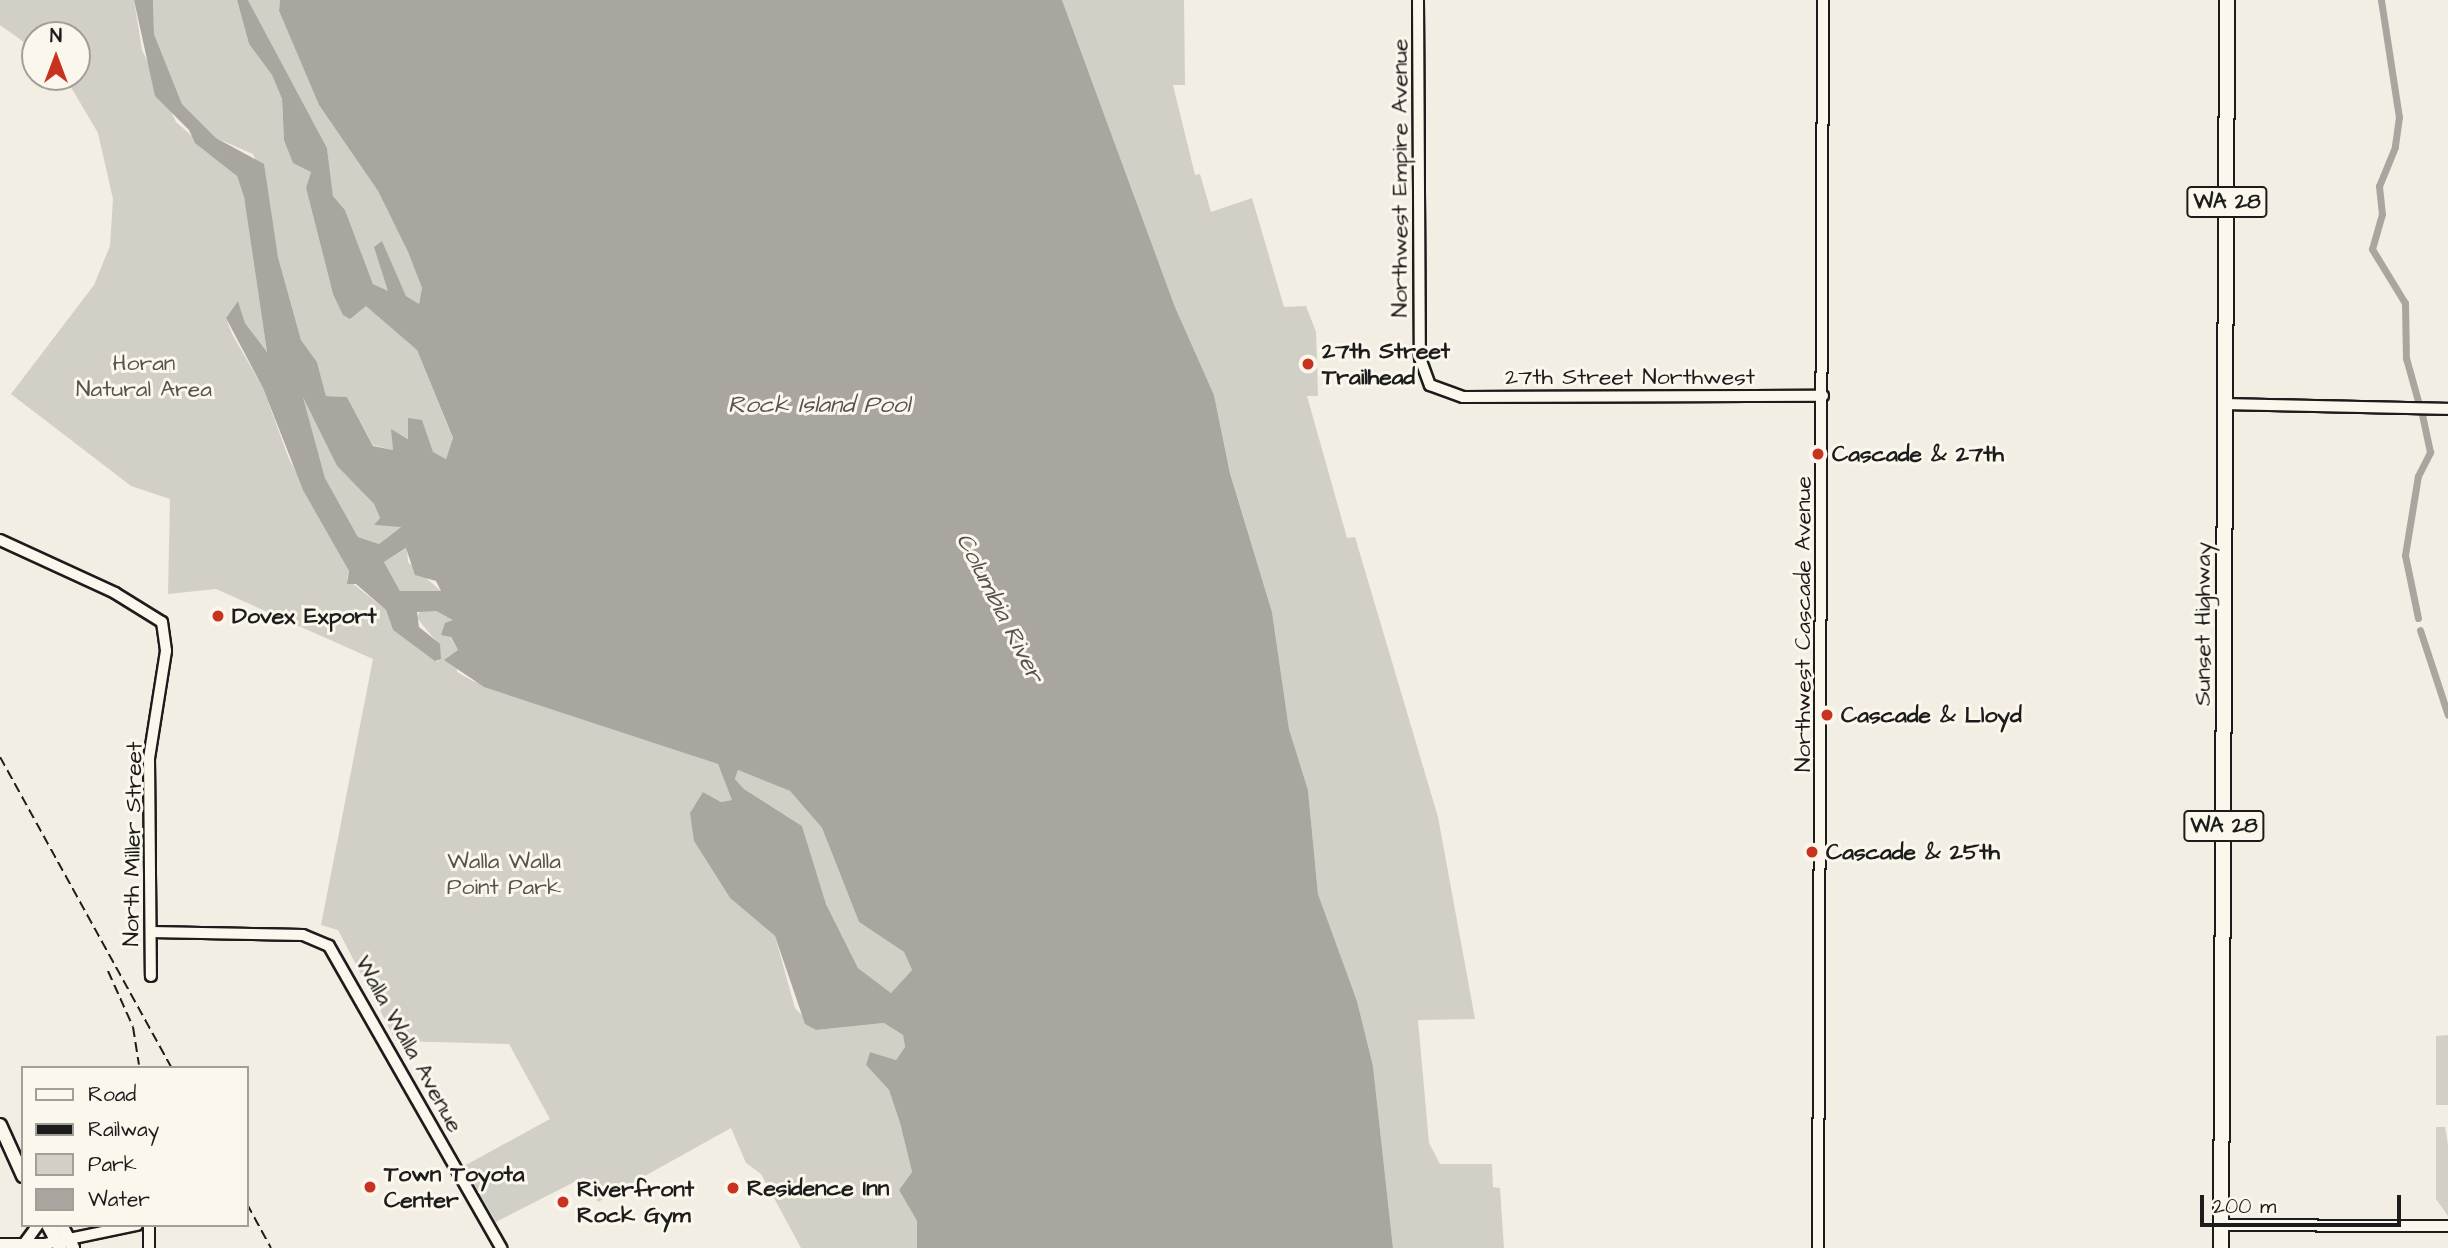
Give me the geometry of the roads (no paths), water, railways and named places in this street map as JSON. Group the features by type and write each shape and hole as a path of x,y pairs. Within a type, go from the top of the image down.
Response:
{"highway":[{"name":"Sunset Highway","path":"2221,1248 2228,404 2227,0"}],"main road":[{"path":"0,1125 21,1164"},
{"path":"50,1227 65,1245"},
{"path":"61,1227 65,1245"}],"street":[{"name":"Northwest Empire Avenue","path":"1418,0 1420,358 1426,378 1438,392"},
{"name":"Northwest Cascade Avenue","path":"1818,1248 1823,0"},
{"name":"27th Street Northwest","path":"1438,392 1474,397 1823,396"},
{"path":"2228,404 2448,409"},
{"name":"North Miller Street","path":"0,540 153,613 164,630 166,651 149,758 151,976"},
{"name":"Walla Walla Avenue","path":"151,932 303,935 329,946 500,1248"},
{"path":"2221,1225 2448,1226"},
{"path":"24,1244 37,1227"},
{"path":"0,1244 65,1245 129,1227"},
{"path":"149,1227 149,1248"}],"water":[{"name":"Rock Island Pool","path":"134,0 153,0 154,34 182,104 216,138 264,164 278,257 301,340 317,362 326,396 347,397 373,446 393,450 391,429 408,439 408,418 422,420 433,452 446,459 453,438 417,350 366,306 350,319 343,315 333,294 306,188 311,172 293,163 284,140 282,99 272,75 249,44 237,0 248,0 327,148 333,196 345,210 373,284 388,291 374,247 382,241 406,296 419,304 422,288 408,252 378,191 319,105 279,11 280,0 1062,0 1175,307 1214,395 1230,473 1272,612 1289,729 1308,790 1318,894 1357,1001 1373,1066 1393,1248 917,1248 917,1221 899,1190 912,1172 900,1123 889,1090 866,1065 870,1052 896,1060 905,1047 903,1035 884,1023 816,1030 805,1024 775,936 730,898 694,841 690,813 703,792 721,802 732,800 718,764 484,687 444,660 458,650 451,637 441,635 445,623 453,620 436,611 417,612 419,627 440,644 441,659 435,661 393,630 386,610 356,584 347,584 349,571 303,490 263,388 226,318 238,301 245,323 267,352 244,197 237,176 195,143 189,130 155,96","holes":["303,397 337,466 374,504 380,518 374,525 401,527 379,544 358,537 325,478","406,548 415,575 436,581 441,591 400,591 384,562","738,770 790,791 822,828 859,922 904,952 912,970 891,993 858,968 826,904 802,826 744,789 735,779"]}],"waterway":[{"path":"2381,0 2399,117 2395,147 2379,186 2382,214 2372,249 2405,303 2406,358 2418,401"},
{"path":"2418,618 2405,555 2418,476 2430,452 2422,415"},
{"path":"2420,630 2448,715"}],"railway":[{"path":"0,757 171,1066"},
{"path":"108,971 133,1027 139,1065"},
{"path":"248,1206 271,1248"}],"place":[{"name":"27th Street Trailhead","path":"1308,364"},
{"name":"Cascade & 27th","path":"1818,454"},
{"name":"Dovex Export","path":"218,616"},
{"name":"Cascade & Lloyd","path":"1827,715"},
{"name":"Cascade & 25th","path":"1812,852"},
{"name":"Town Toyota Center","path":"370,1187"},
{"name":"Residence Inn","path":"733,1188"},
{"name":"Riverfront Rock Gym","path":"563,1202"}],"park label":[{"name":"Horan Natural Area","path":"144,376"},
{"name":"Walla Walla Point Park","path":"504,874"}],"water label":[{"name":"Columbia River","path":"999,608"}]}
